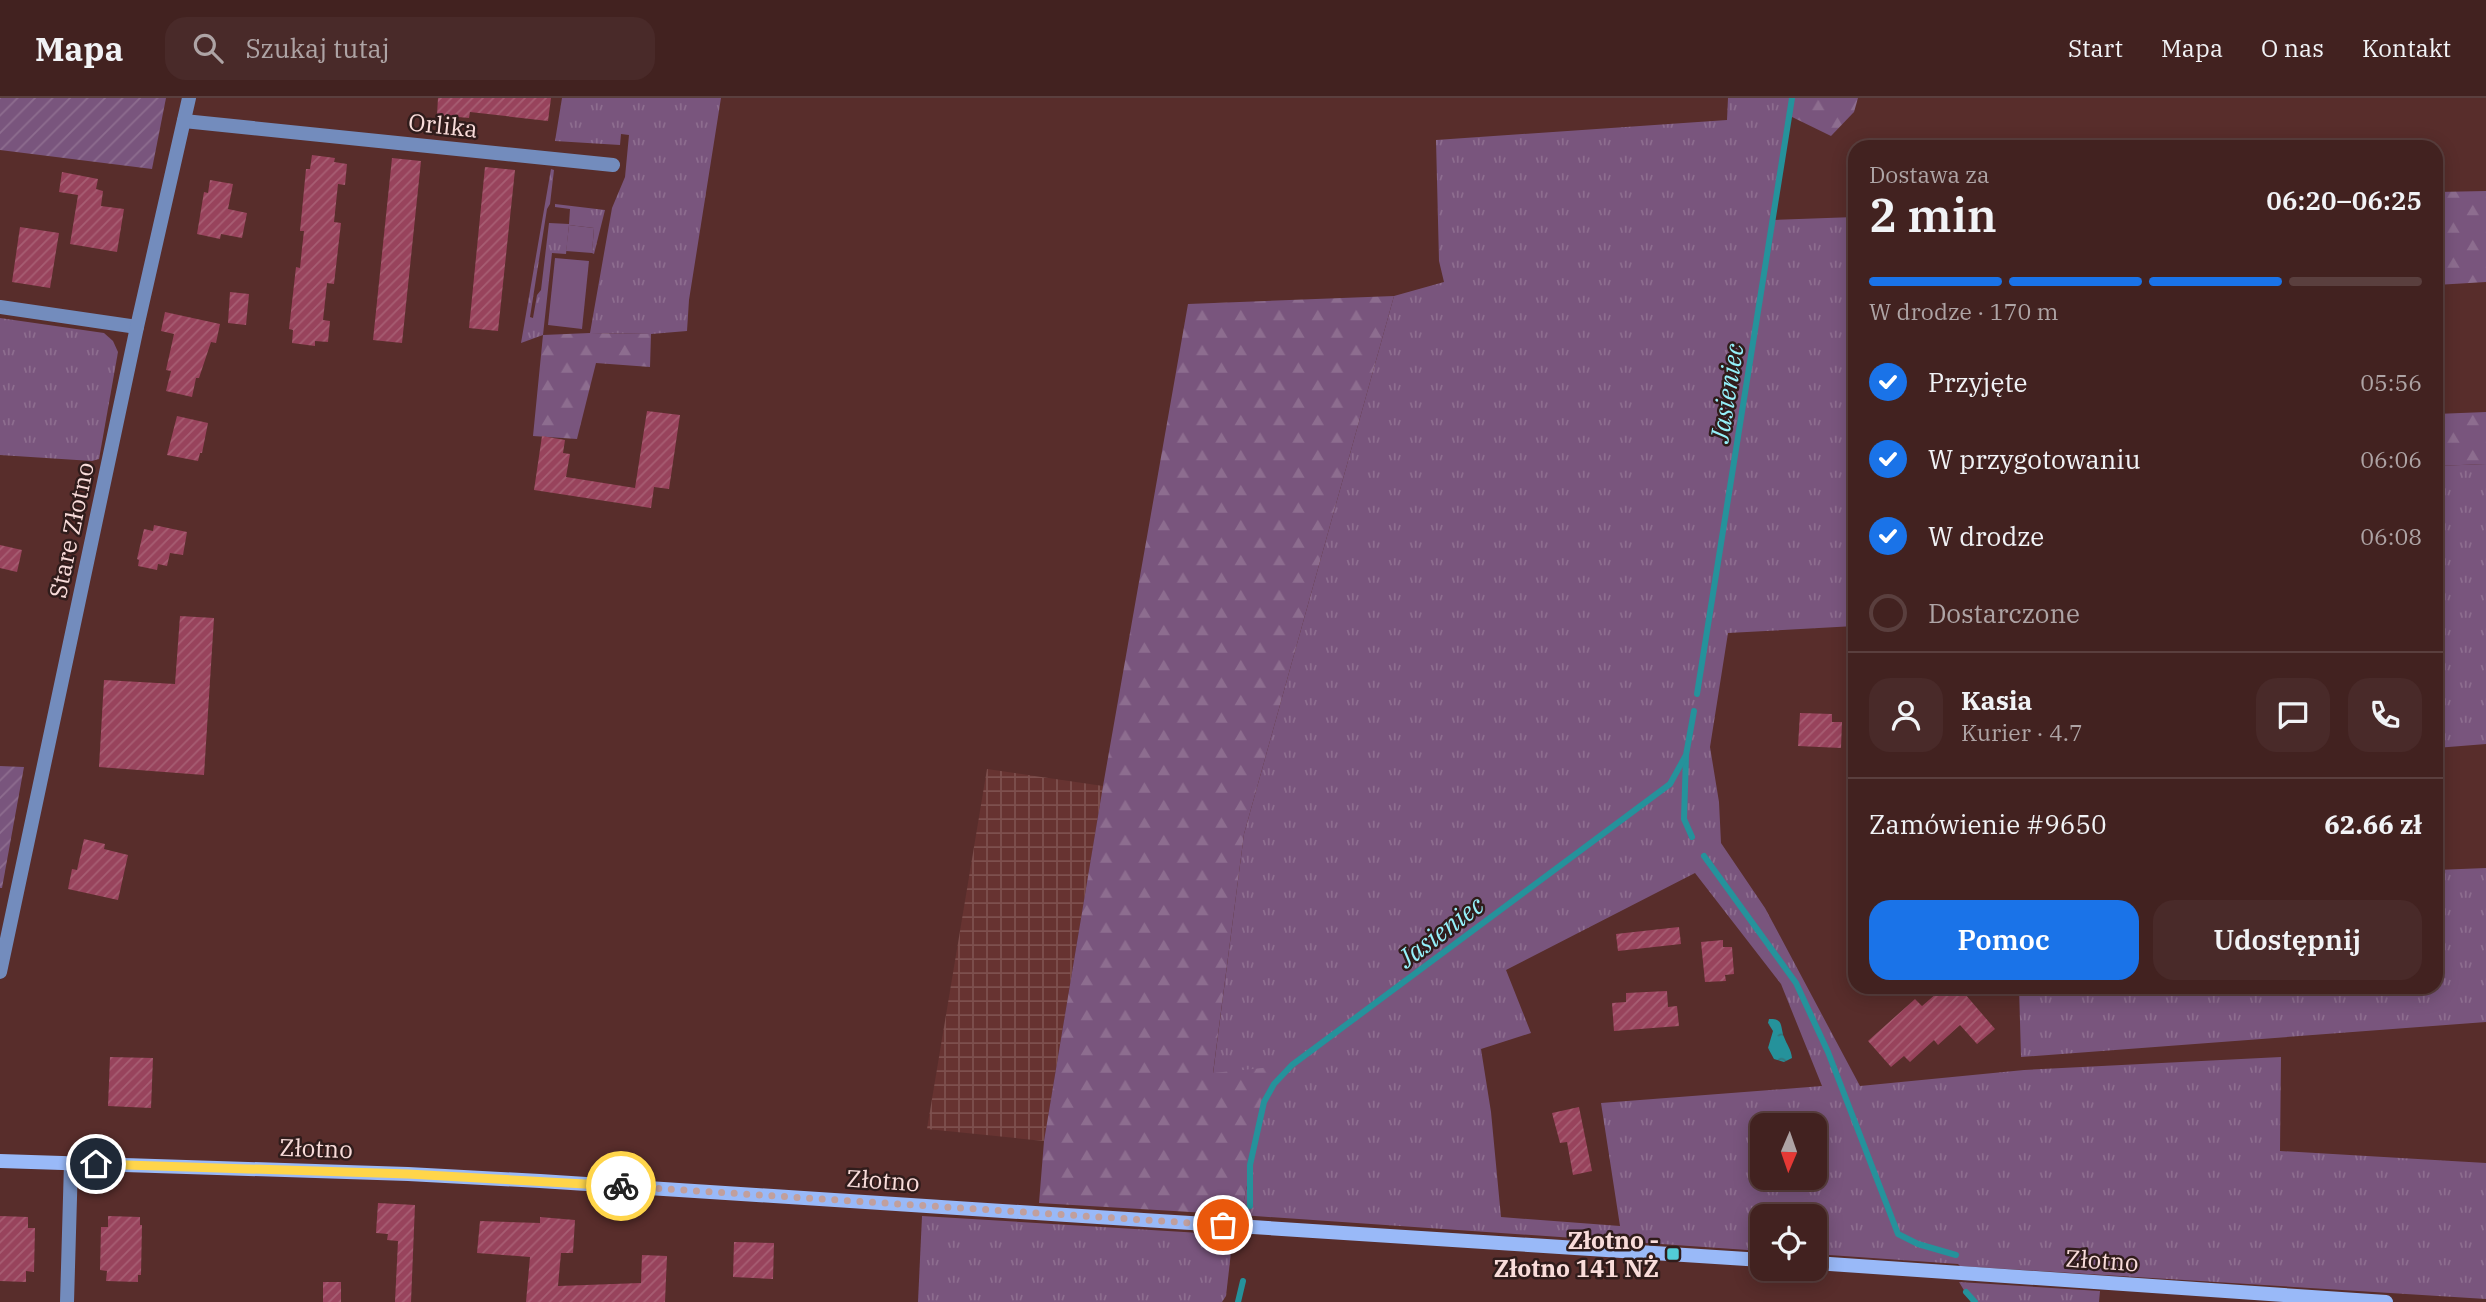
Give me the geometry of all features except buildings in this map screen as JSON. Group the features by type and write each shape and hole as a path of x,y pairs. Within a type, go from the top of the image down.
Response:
{"street":[{"name":"Stare Złotno","path":"0,972 137,327 189,98"},
{"name":"Orlika","path":"184,121 613,165"},
{"path":"0,307 137,327"},
{"name":"Złotno","path":"0,1161 540,1181 1750,1259"},
{"path":"67,1302 71,1163"},
{"name":"Złotno","path":"1827,1264 2386,1302"}],"shaded area":[{"path":"987,769 1103,786 1044,1141 927,1129"}],"green space":[{"path":"0,98 166,98 152,169 0,150"},
{"path":"562,98 721,98 689,300 687,331 651,334 590,333 612,208 625,177 629,135 621,134 620,145 555,141"},
{"path":"1728,98 1792,98 1773,220 1848,217 1848,626 1728,633 1710,747 1719,802 1721,843 1765,908 1860,1086 2024,1070 2281,1057 2280,1151 2486,1163 2486,1299 1960,1266 1827,1255 1827,1204 1750,1204 1750,1250 1241,1215 1264,1102 1291,1066 1213,1074 1244,834 1394,296 1444,282 1439,261 1436,140 1727,120","holes":["1695,873 1781,984 1822,1086 1601,1103 1620,1226 1501,1217 1491,1112 1481,1049 1531,1033 1506,970"]},
{"path":"1792,98 1858,98 1854,112 1831,136 1790,116"},
{"path":"551,169 554,170 550,204 530,317 533,318 537,295 541,290 549,223 569,224 570,209 555,207 555,204 605,210 594,254 594,228 569,225 566,254 552,253 543,335 521,343"},
{"path":"2486,191 2486,282 2443,285 2443,192"},
{"path":"569,225 594,228 592,253 566,251"},
{"path":"555,258 589,261 582,329 548,325"},
{"path":"1394,296 1244,834 1213,1073 1292,1065 1264,1102 1241,1215 1039,1203 1044,1141 1188,304"},
{"path":"0,318 104,333 113,341 118,352 99,459 92,461 0,455"},
{"path":"651,334 650,367 596,363 577,439 533,436 543,335"},
{"path":"2486,412 2486,464 2443,466 2443,414"},
{"path":"2486,464 2486,744 2443,747 2443,466"},
{"path":"0,766 24,767 2,888 0,888"},
{"path":"2486,868 2486,1022 2021,1057 2019,994 2443,994 2443,870"},
{"path":"922,1216 1233,1235 1226,1296 1222,1302 918,1302"},
{"path":"1959,1282 2100,1291 2099,1302 1971,1302"}],"water":[{"path":"1769,1019 1777,1020 1781,1024 1791,1052 1792,1058 1784,1062 1774,1059 1768,1048 1773,1031 1768,1023"}],"waterway":[{"name":"Jasieniec","path":"1697,694 1792,98"},
{"name":"Jasieniec","path":"1250,1206 1250,1165 1264,1102 1274,1084 1292,1065 1670,784 1686,755 1694,711"},
{"path":"1686,756 1684,819 1692,837"},
{"path":"1704,856 1796,983 1828,1052 1898,1234 1918,1244 1956,1255"},
{"name":"Jasieniec","path":"1238,1302 1243,1281"},
{"path":"1966,1292 1975,1302"}],"way so far":[{"path":"621,1186 1223,1225"}],"place":[{"name":"Złotno - Złotno 141 NŻ","path":"1673,1254"}],"route":[{"path":"96,1164 408,1174 621,1186"}]}
